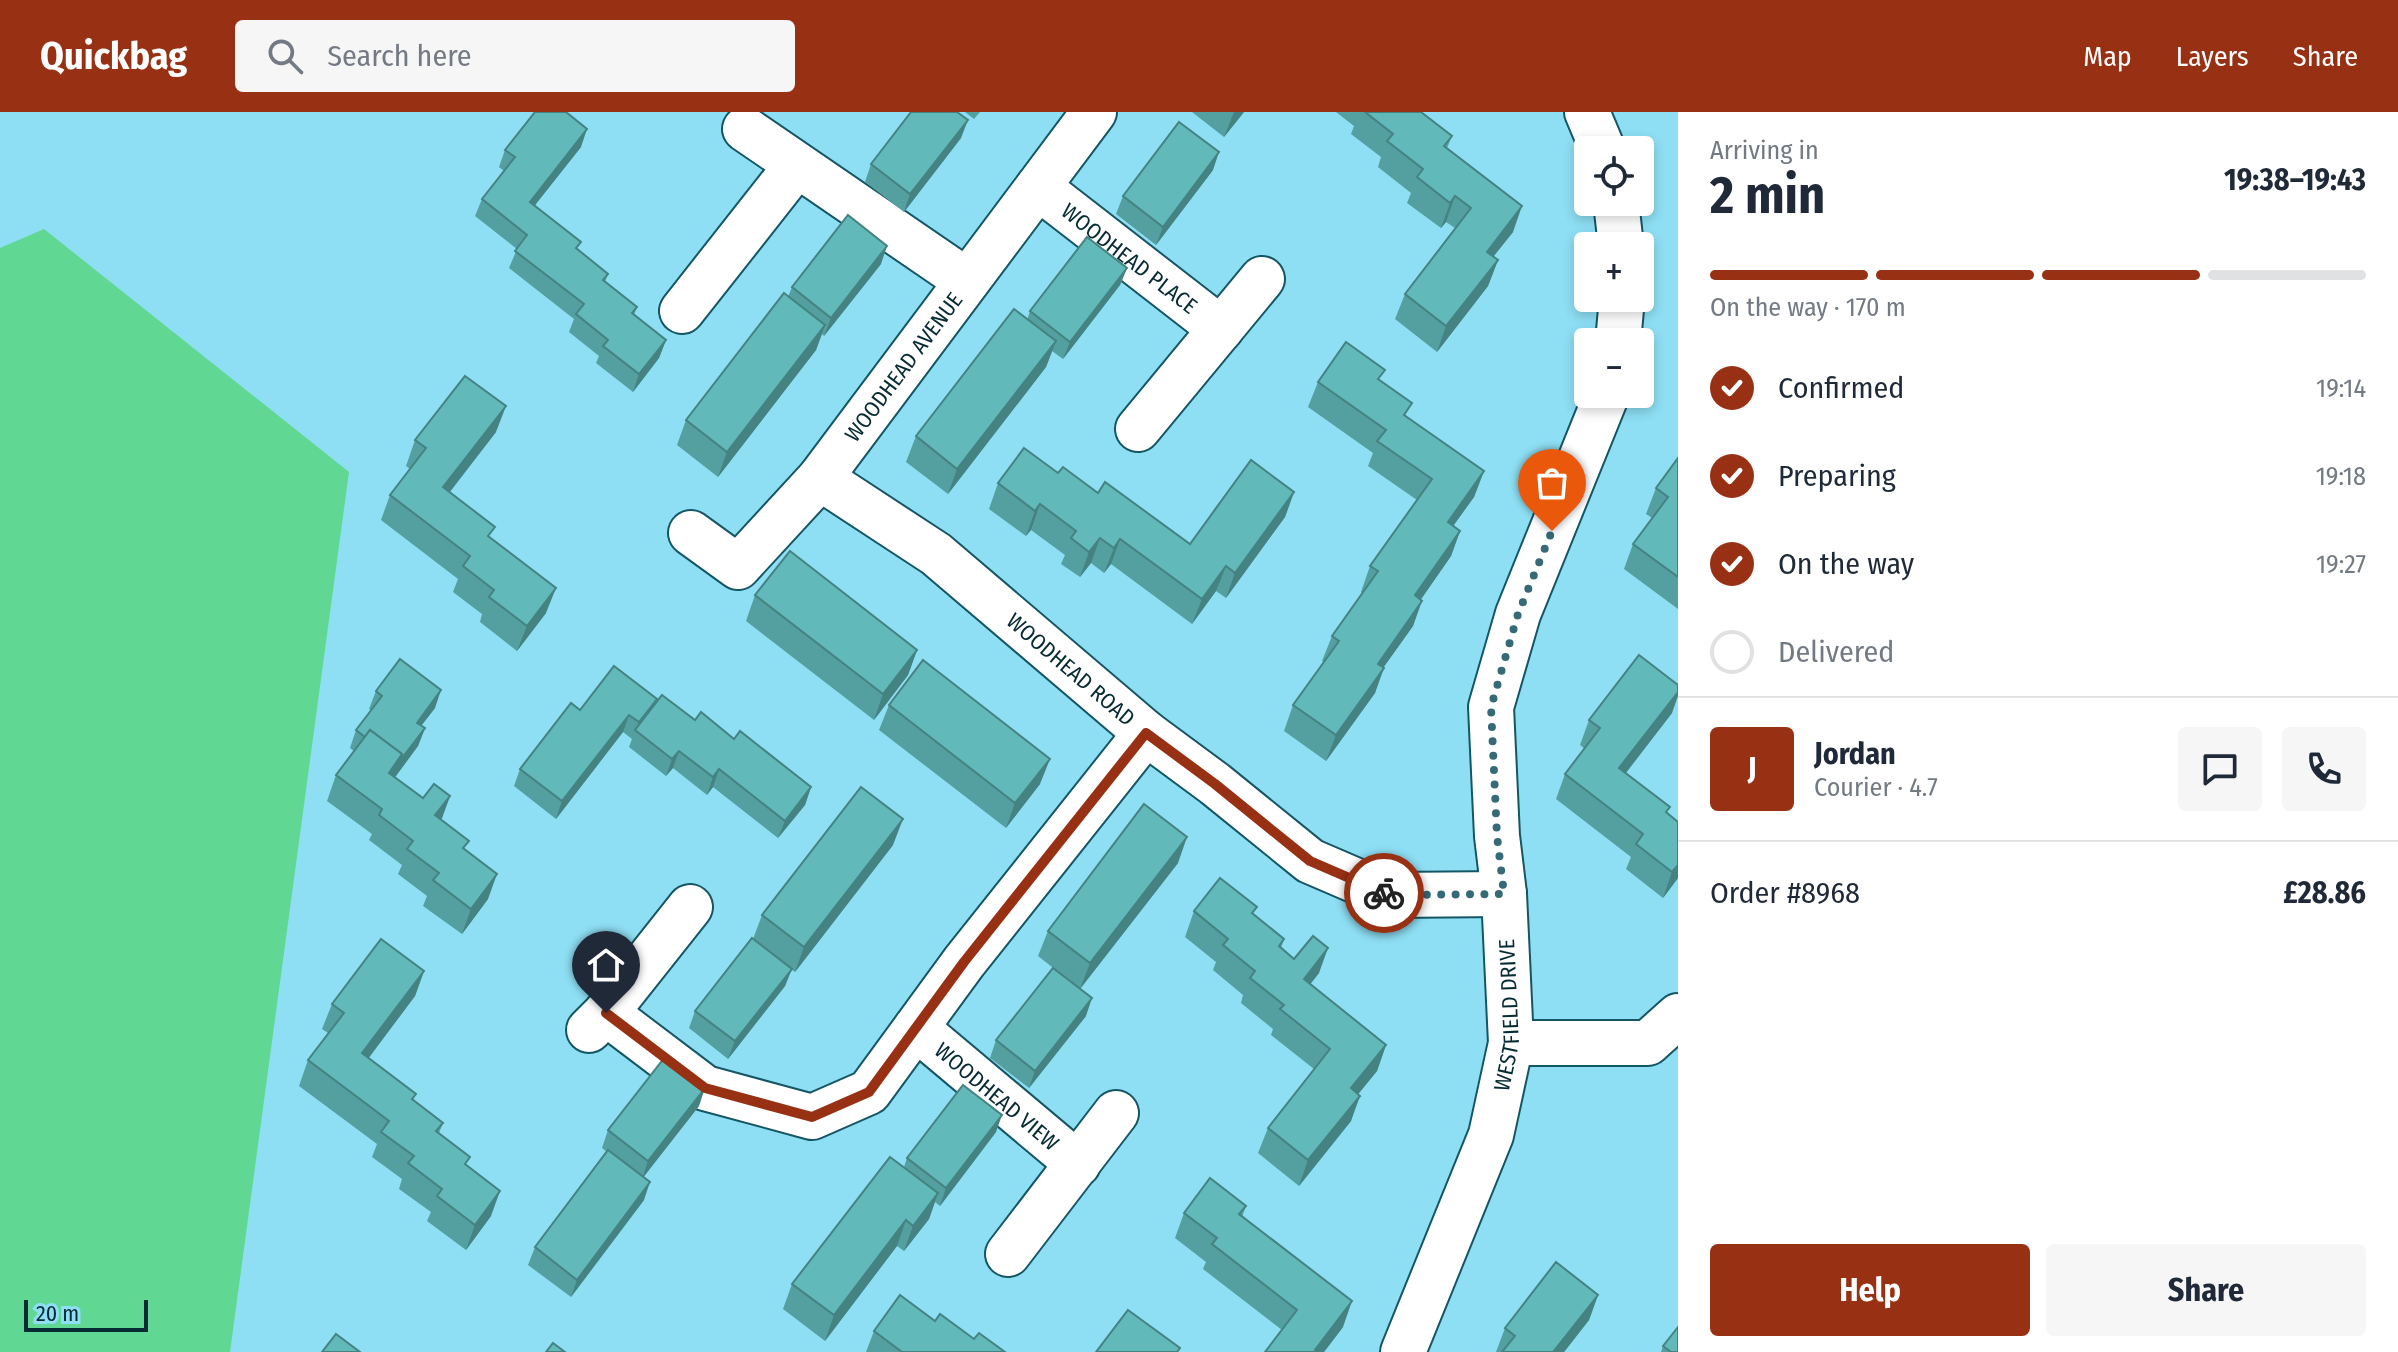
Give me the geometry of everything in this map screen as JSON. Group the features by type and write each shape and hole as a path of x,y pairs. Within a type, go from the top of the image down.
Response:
{"street":[{"name":"WOODHEAD AVENUE","path":"691,533 738,567 820,478 1094,112"},
{"path":"1587,112 1597,136"},
{"path":"745,129 967,281"},
{"path":"682,311 797,165"},
{"name":"WOODHEAD PLACE","path":"1038,187 1221,329"},
{"path":"1138,429 1262,279"},
{"name":"WESTFIELD DRIVE","path":"1403,1352 1491,1135 1511,1043 1491,707 1518,614 1601,408"},
{"name":"WOODHEAD ROAD","path":"820,478 936,554 1146,733 1310,861 1389,895 1504,894"},
{"path":"690,907 597,1021 705,1088 812,1117 869,1092 964,962 1146,733"},
{"path":"1511,1043 1648,1043 1678,1016"},
{"name":"WOODHEAD VIEW","path":"916,1028 1078,1164"},
{"name":"WOODHEAD VIEW","path":"1008,1254 1116,1113"}],"green space":[{"path":"44,229 349,472 230,1352 0,1352 0,248"}],"building":[{"path":"535,112 566,112 587,129 530,202 581,242 576,248 608,274 603,280 637,307 632,313 666,340 639,374 603,346 608,340 576,314 584,304 515,251 527,235 482,199 515,157 505,150"},
{"path":"911,112 957,112 968,120 910,194 871,164"},
{"path":"1365,112 1421,112 1452,136 1444,146 1522,206 1487,252 1498,260 1446,326 1405,294 1471,208 1455,196 1450,203 1417,177 1423,169 1387,141 1393,134"},
{"path":"1179,122 1219,152 1163,227 1123,196"},
{"path":"848,215 887,246 831,318 792,287"},
{"path":"1087,237 1127,268 1070,342 1030,311"},
{"path":"784,293 825,325 727,452 686,420"},
{"path":"1014,309 1056,341 957,469 916,436"},
{"path":"1346,342 1385,370 1378,379 1412,403 1404,415 1484,471 1448,522 1460,531 1415,595 1422,601 1378,664 1384,668 1336,735 1293,705 1339,641 1332,636 1378,571 1370,566 1432,479 1377,441 1386,430 1318,382"},
{"path":"465,376 506,406 443,487 495,527 488,536 556,588 527,626 489,597 494,590 463,566 470,556 390,495 426,448 415,440"},
{"path":"1024,448 1058,473 1063,467 1098,493 1105,482 1190,544 1251,460 1294,492 1235,573 1226,566 1202,599 1120,539 1114,548 1100,538 1089,552 1071,538 1076,531 1040,504 1035,511 998,483"},
{"path":"1678,458 1678,577 1633,544 1668,497 1656,488"},
{"path":"790,551 917,650 883,694 755,595"},
{"path":"1639,655 1678,685 1678,692 1619,768 1670,807 1666,812 1678,822 1678,865 1672,872 1636,844 1643,834 1565,774 1600,728 1589,720"},
{"path":"400,659 441,690 417,723 425,728 399,762 402,754 370,730 365,737 356,730 382,696 376,691"},
{"path":"923,660 1050,759 1015,803 889,705"},
{"path":"614,666 657,699 639,722 629,715 562,801 520,769 571,703 580,710"},
{"path":"662,695 695,720 701,712 734,739 740,731 811,787 785,821 719,769 713,777 679,751 672,759 635,730"},
{"path":"370,730 402,754 389,773 423,798 434,784 450,796 435,815 469,841 463,848 497,874 471,909 433,880 439,873 407,849 413,841 379,815 382,809 336,775"},
{"path":"861,787 903,819 804,947 762,915"},
{"path":"1144,804 1187,837 1090,963 1048,931"},
{"path":"1220,878 1257,907 1252,913 1284,939 1279,946 1294,959 1313,936 1328,948 1304,979 1386,1045 1351,1088 1360,1096 1308,1160 1268,1128 1330,1049 1280,1009 1284,1005 1250,978 1255,971 1223,945 1228,939 1194,911"},
{"path":"752,938 792,969 735,1041 695,1011"},
{"path":"381,939 424,971 362,1053 416,1094 412,1099 443,1123 436,1131 470,1157 465,1164 500,1191 475,1225 437,1196 442,1189 408,1163 414,1156 381,1132 389,1121 308,1060 344,1013 332,1004"},
{"path":"1053,968 1092,998 1035,1071 996,1040"},
{"path":"665,1057 705,1088 648,1161 608,1130"},
{"path":"963,1085 1002,1115 946,1188 907,1158"},
{"path":"608,1150 650,1182 577,1280 535,1247"},
{"path":"890,1157 938,1193 913,1226 906,1220 834,1315 792,1284"},
{"path":"1210,1178 1246,1206 1239,1214 1352,1301 1315,1350 1317,1352 1265,1352 1297,1310 1212,1244 1217,1238 1184,1213"},
{"path":"1556,1262 1598,1295 1553,1352 1502,1352 1515,1336 1505,1328"},
{"path":"900,1295 935,1321 940,1314 974,1339 979,1333 1005,1352 902,1352 874,1331"},
{"path":"1128,1310 1180,1348 1177,1352 1096,1352"},
{"path":"1678,1327 1678,1352 1671,1352 1663,1346"},
{"path":"336,1334 360,1352 322,1352"},
{"path":"553,1343 565,1352 546,1352"}],"way so far":[{"path":"1384,893 1504,894 1497,836 1491,707 1518,614 1552,531"}],"route":[{"path":"606,1013 705,1088 812,1117 869,1092 964,962 1146,733 1310,861 1384,893"}]}
